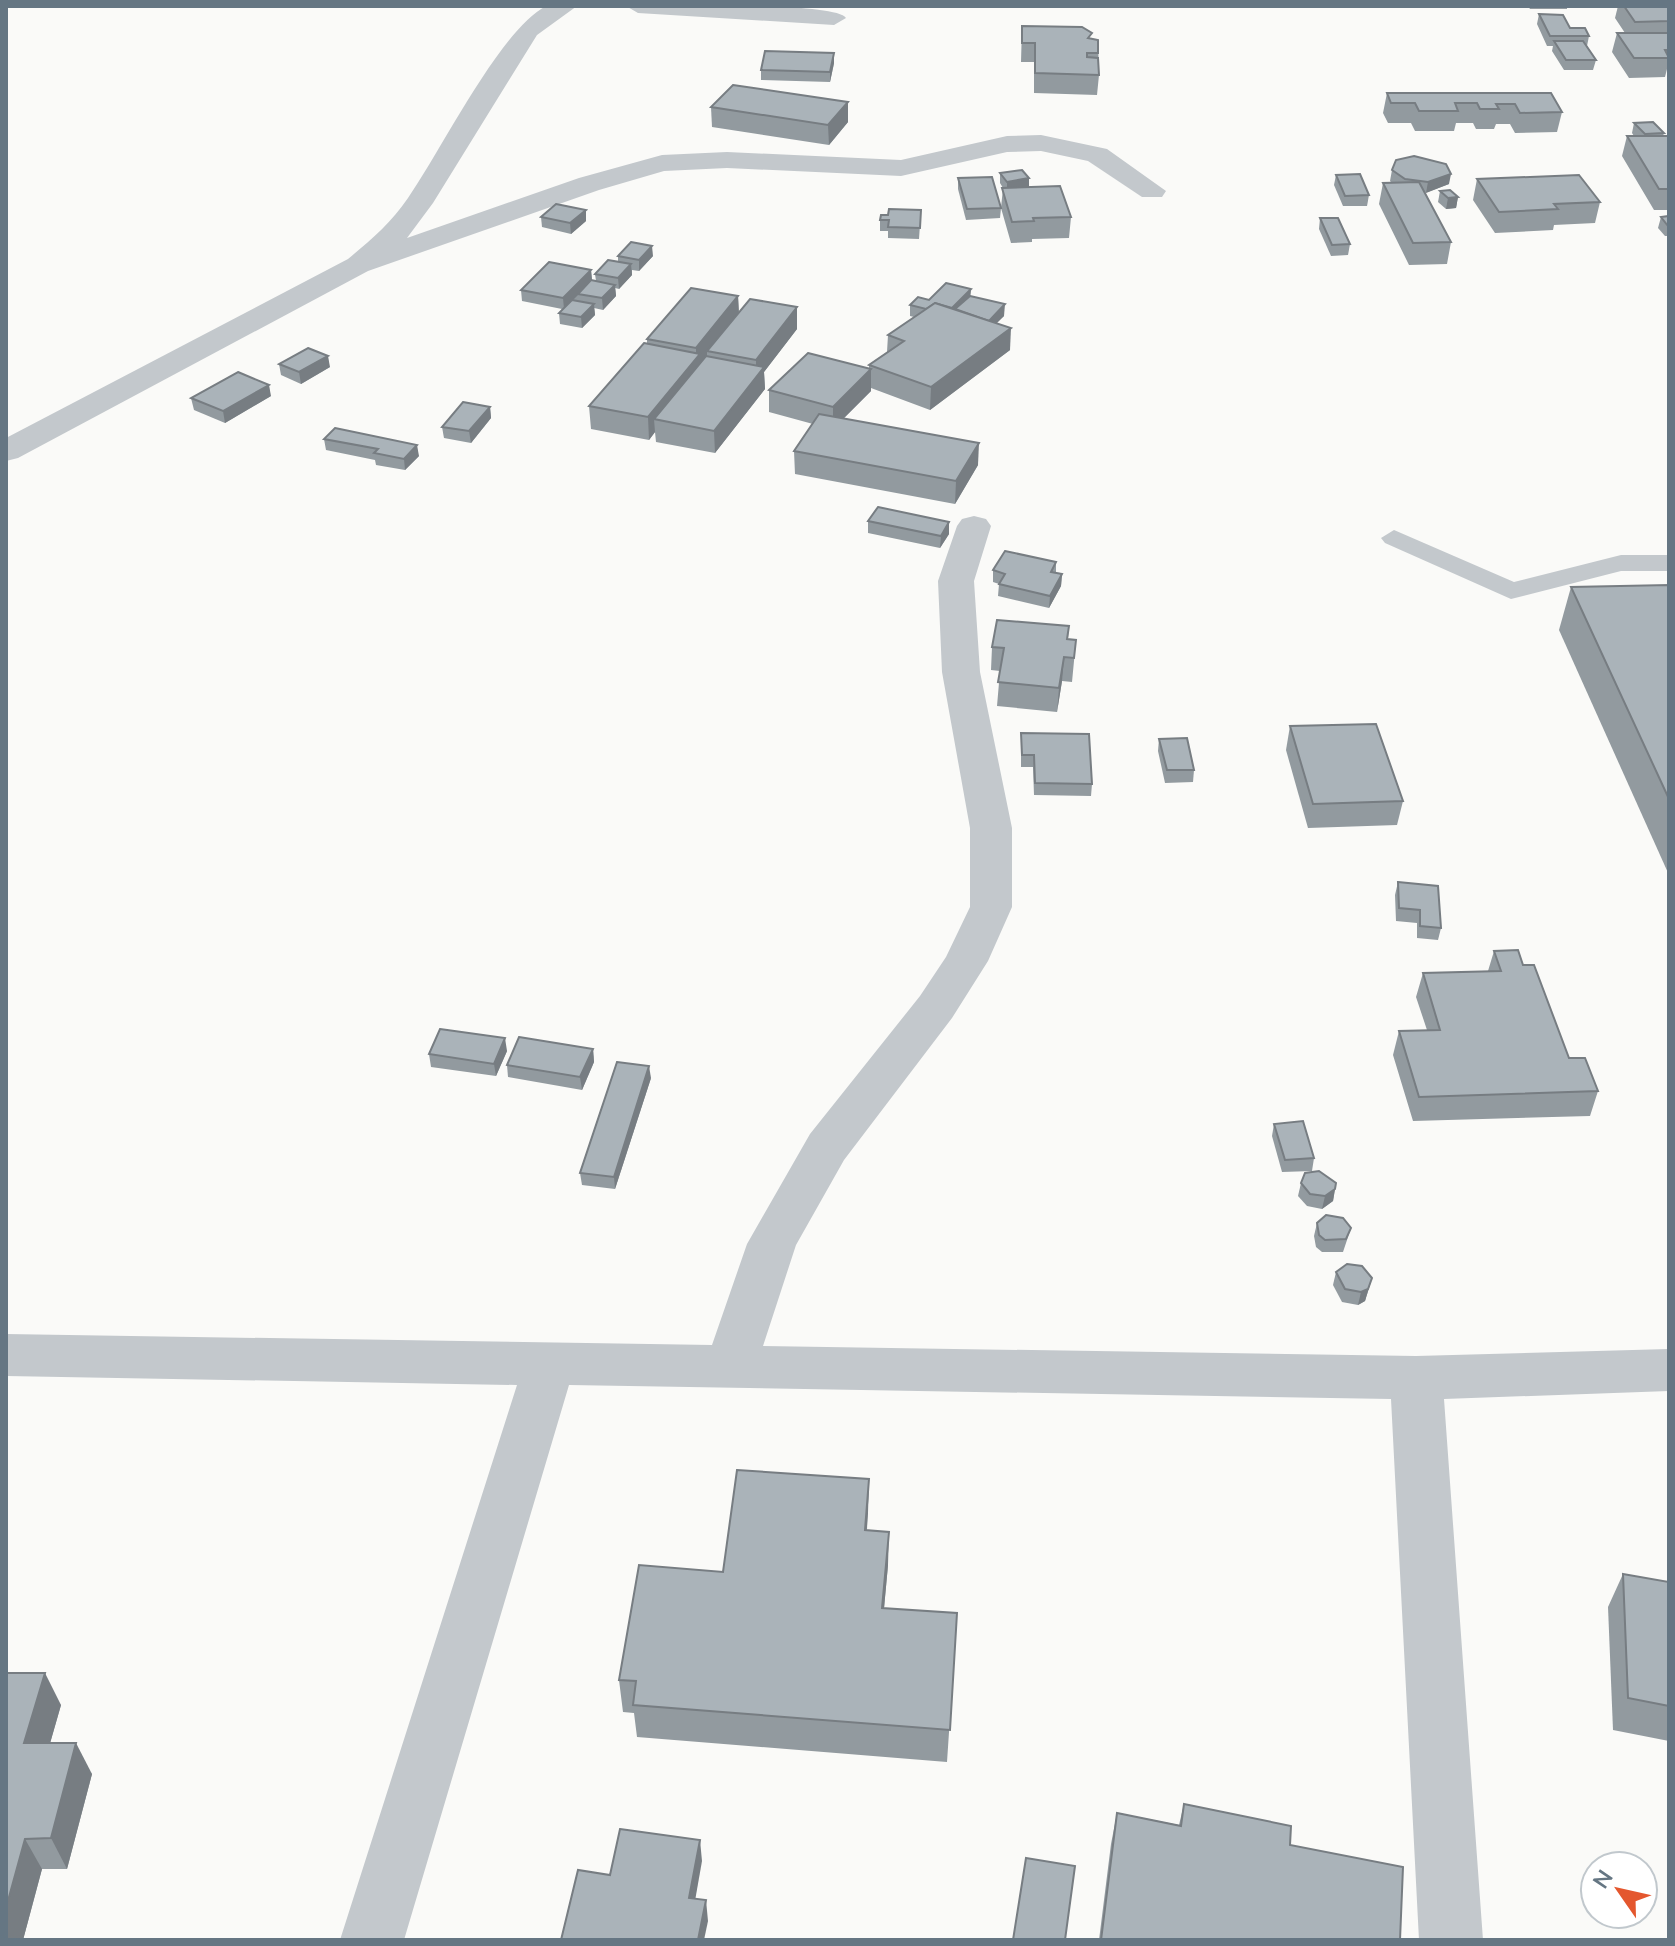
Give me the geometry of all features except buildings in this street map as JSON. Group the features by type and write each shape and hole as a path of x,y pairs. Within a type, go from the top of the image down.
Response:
{"street":[{"path":"358,265 393,237 419,203 527,31 540,19 565,6"},
{"path":"638,6 834,18"},
{"path":"6,451 358,265 589,184 662,163 727,160 901,168 1007,144 1041,143 1097,155 1152,191"},
{"path":"730,1367 772,1244 827,1147 936,1007 966,961 991,907 991,828 961,672 956,581 974,526"},
{"path":"6,1355 1416,1378 1669,1370"},
{"path":"372,1940 549,1364"},
{"path":"1416,1378 1451,1940"}],"lane":[{"path":"1394,538 1511,591 1621,563 1669,563"}]}
